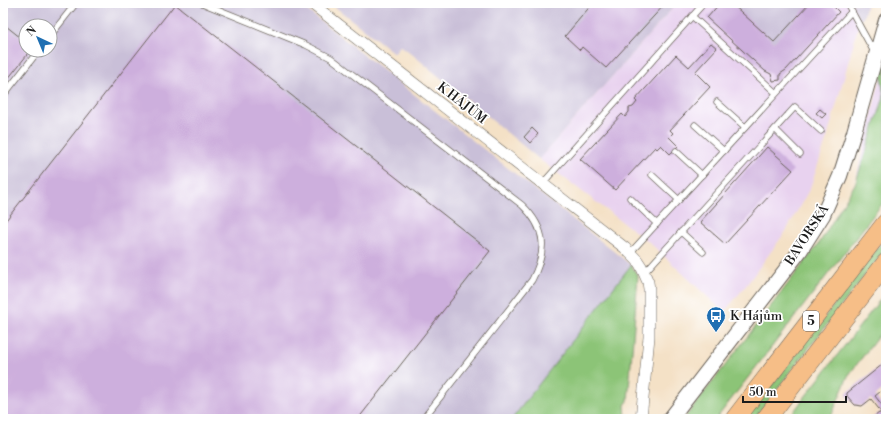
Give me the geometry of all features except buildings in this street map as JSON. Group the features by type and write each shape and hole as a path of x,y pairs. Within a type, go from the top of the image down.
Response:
{"highway":[{"name":"5","path":"735,419 886,223"},
{"name":"5","path":"766,419 886,263"}],"street":[{"name":"K HÁJŮM","path":"311,3 637,260 648,282 650,298 649,337 641,419"},
{"name":"BAVORSKÁ","path":"670,419 800,250 824,215 840,176 854,132 886,20"}],"lane":[{"path":"58,26 76,3"},
{"path":"202,3 306,45 331,58 522,205 534,218 542,241 542,252 540,265 532,280 423,419"},
{"path":"542,184 704,3"},
{"path":"847,3 876,55"},
{"path":"630,253 852,11"},
{"path":"692,16 776,93"},
{"path":"3,96 33,58"},
{"path":"717,102 745,127"},
{"path":"644,273 795,107 821,131"},
{"path":"695,125 724,150"},
{"path":"775,129 800,154"},
{"path":"676,152 702,175"},
{"path":"652,175 679,200"},
{"path":"630,198 657,224"},
{"path":"681,232 703,252"}],"shaded area":[{"path":"3,3 298,3 631,265 512,419 3,419"},
{"path":"330,3 677,3 539,159 407,50 400,46 394,53"},
{"path":"677,3 731,3 774,42 810,3 852,3 860,20 827,138 810,188 786,231 745,287 724,312 649,242 539,159"},
{"path":"731,3 810,3 774,42"},
{"path":"852,3 867,3 863,18 860,20"},
{"path":"886,60 886,144 855,183 881,75"}],"green space":[{"path":"886,60 886,199 716,419 684,419 820,242 855,184 884,97 881,75"},
{"path":"886,237 886,248 754,419 746,419"},
{"path":"631,265 638,276 628,401 625,405 626,419 512,419"},
{"path":"886,292 886,326 848,376 830,419 788,419"}],"place":[{"name":"K Hájům","path":"716,333"}]}
